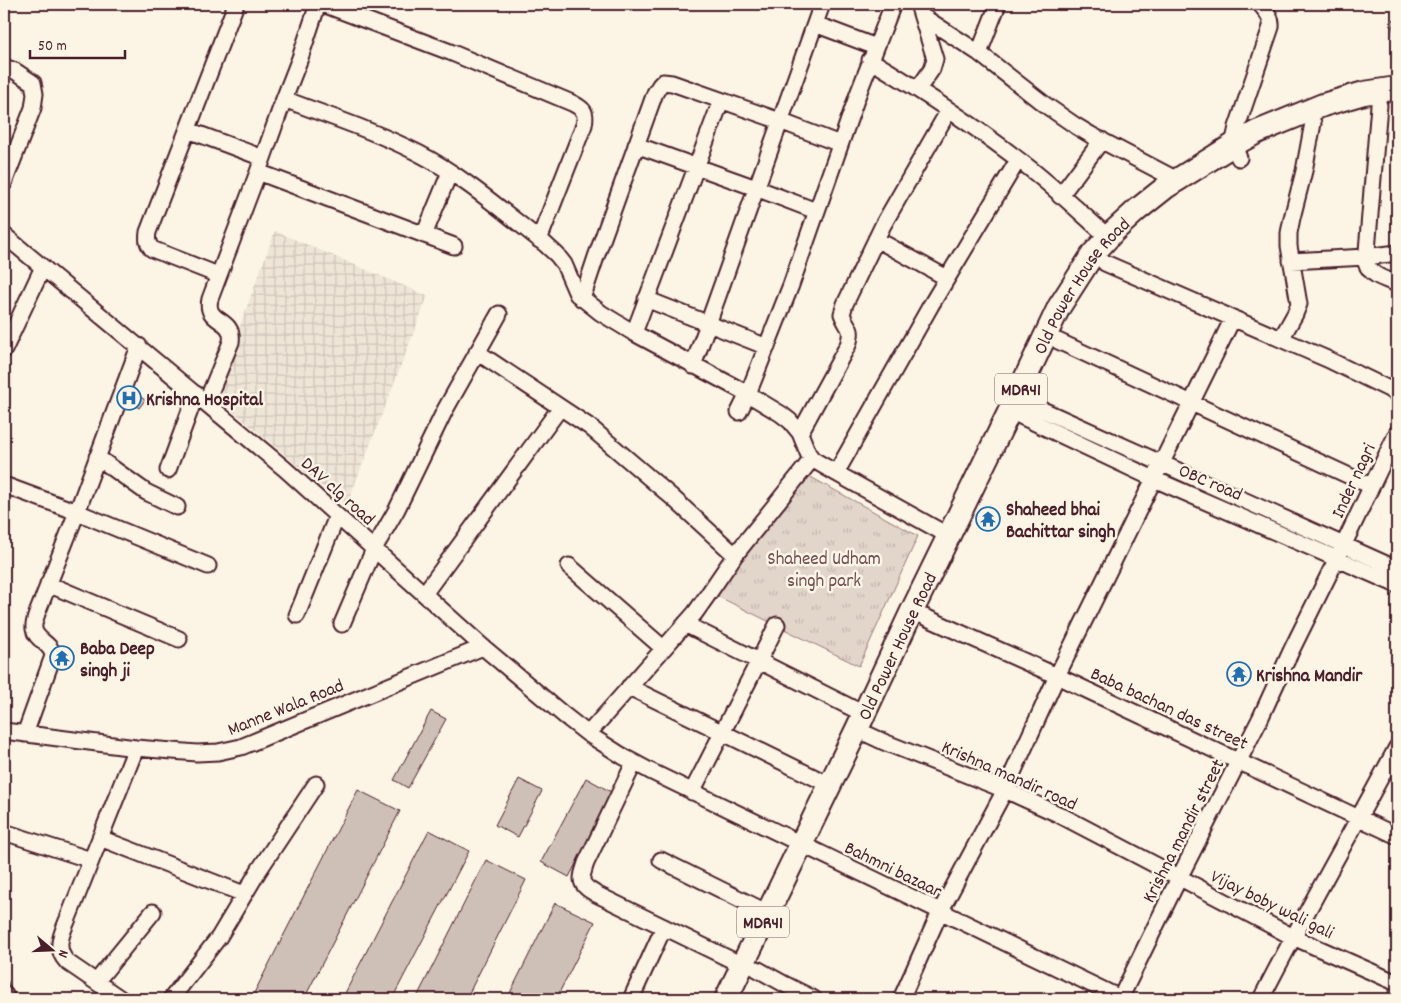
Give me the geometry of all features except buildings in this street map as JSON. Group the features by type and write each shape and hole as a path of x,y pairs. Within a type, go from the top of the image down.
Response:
{"highway":[{"name":"Old Power House Road","path":"808,848 867,724 912,611 949,536 1019,407 1058,341 1071,314 1105,262 1153,215 1273,125 1323,105 1364,93 1397,88"},
{"name":"Old Power House Road","path":"808,848 830,785 867,724 925,617 1019,407 1059,307 1094,254 1108,237 1137,210 1177,180 1236,151 1263,145 1313,123 1388,104"},
{"name":"MDR41","path":"742,999 750,967 768,913 808,848"},
{"name":"MDR41","path":"726,999 750,967 808,848"}],"street":[{"path":"218,275 152,249 148,244 148,232 236,4"},
{"path":"168,470 201,398 231,342 231,331 209,309 210,299 261,165 318,4"},
{"path":"324,4 485,67 572,103 585,112 584,125 539,240"},
{"path":"693,366 822,4"},
{"path":"739,412 748,394 791,285 840,144 893,4"},
{"path":"979,53 998,4"},
{"path":"1236,151 1241,112 1271,27 1269,16 1260,4"},
{"path":"918,89 932,69 935,59 924,10"},
{"path":"924,10 1044,104 1076,126 1177,180"},
{"path":"815,24 873,54 918,89 1018,160 1108,237"},
{"path":"4,66 33,83 35,94 33,108 4,183"},
{"path":"582,299 655,93 663,82 672,83 840,144"},
{"path":"284,100 388,139 419,153 450,172 557,255 564,264 574,290 582,299 634,333 748,394 790,421 800,433 812,459 949,536"},
{"path":"634,333 722,101"},
{"path":"1388,104 1366,257 1369,270 1373,274 1397,284"},
{"path":"800,433 848,345 851,332 850,327 843,318 842,310 883,225 948,110"},
{"path":"1281,339 1299,304 1291,260 1289,232 1304,171 1313,123"},
{"path":"188,130 261,165 454,246"},
{"path":"1060,196 1102,140"},
{"path":"636,145 816,211"},
{"path":"836,473 1018,160"},
{"path":"424,235 450,172"},
{"name":"DAV clg road","path":"4,235 285,469 424,594 565,716 588,734 650,771"},
{"path":"876,239 948,278"},
{"path":"1291,260 1366,257 1397,253"},
{"path":"1105,262 1328,359 1397,393"},
{"path":"4,350 43,267"},
{"path":"646,300 767,347"},
{"path":"342,624 374,549 397,509 444,410 499,314"},
{"path":"900,999 940,912 1005,790 1057,676 1233,318"},
{"path":"1058,341 1371,486"},
{"path":"25,734 54,656 52,650 38,636 34,626 38,612 139,346"},
{"path":"478,352 590,427 673,498 735,555"},
{"name":"OBC road","path":"1019,407 1162,464 1341,551 1397,585"},
{"name":"OBC road","path":"1019,407 1154,479 1341,551 1397,568"},
{"path":"424,594 560,408"},
{"name":"Inder nagri","path":"1341,551 1397,433"},
{"path":"97,457 146,492 177,507"},
{"path":"588,734 685,624 735,555 812,459"},
{"path":"4,484 208,566"},
{"path":"297,615 337,516"},
{"name":"Krishna mandir street","path":"1120,999 1179,878 1239,762 1341,551"},
{"path":"569,566 663,648"},
{"path":"48,584 178,639"},
{"name":"Baba bachan das street","path":"925,617 1057,676 1397,836"},
{"name":"Krishna mandir road","path":"685,624 759,661 867,724 884,742 1005,790 1058,814 1133,854"},
{"path":"692,792 777,625"},
{"name":"Manne Wala Road","path":"4,731 136,748 197,753 218,752 241,747 483,646"},
{"path":"629,687 830,785"},
{"path":"1261,999 1397,747"},
{"path":"120,999 67,962 61,956 59,950 62,934 136,748"},
{"path":"634,763 586,863 582,881 585,888 814,999"},
{"name":"Bahmni bazaar","path":"650,771 1120,999"},
{"path":"171,999 219,937 244,894 316,784"},
{"path":"4,832 91,860"},
{"path":"100,838 244,894"},
{"name":"Vijay boby wali gali","path":"1133,854 1293,937 1397,983"},
{"path":"660,860 768,913"},
{"path":"96,982 153,912"},
{"path":"631,999 664,927"},
{"path":"4,994 7,999"},
{"path":"1395,999 1397,994"}],"shaded area":[{"path":"275,231 428,296 346,507 214,395"}],"green space":[{"name":"Shaheed Udham singh park","path":"807,475 918,536 859,666 705,590"}],"waterway":[{"path":"4,978 16,999"}],"place":[{"name":"Krishna Hospital","path":"129,398"},
{"name":"Shaheed bhai Bachittar singh","path":"988,519"},
{"name":"Baba Deep singh ji","path":"62,658"},
{"name":"Krishna Mandir","path":"1239,674"}]}
